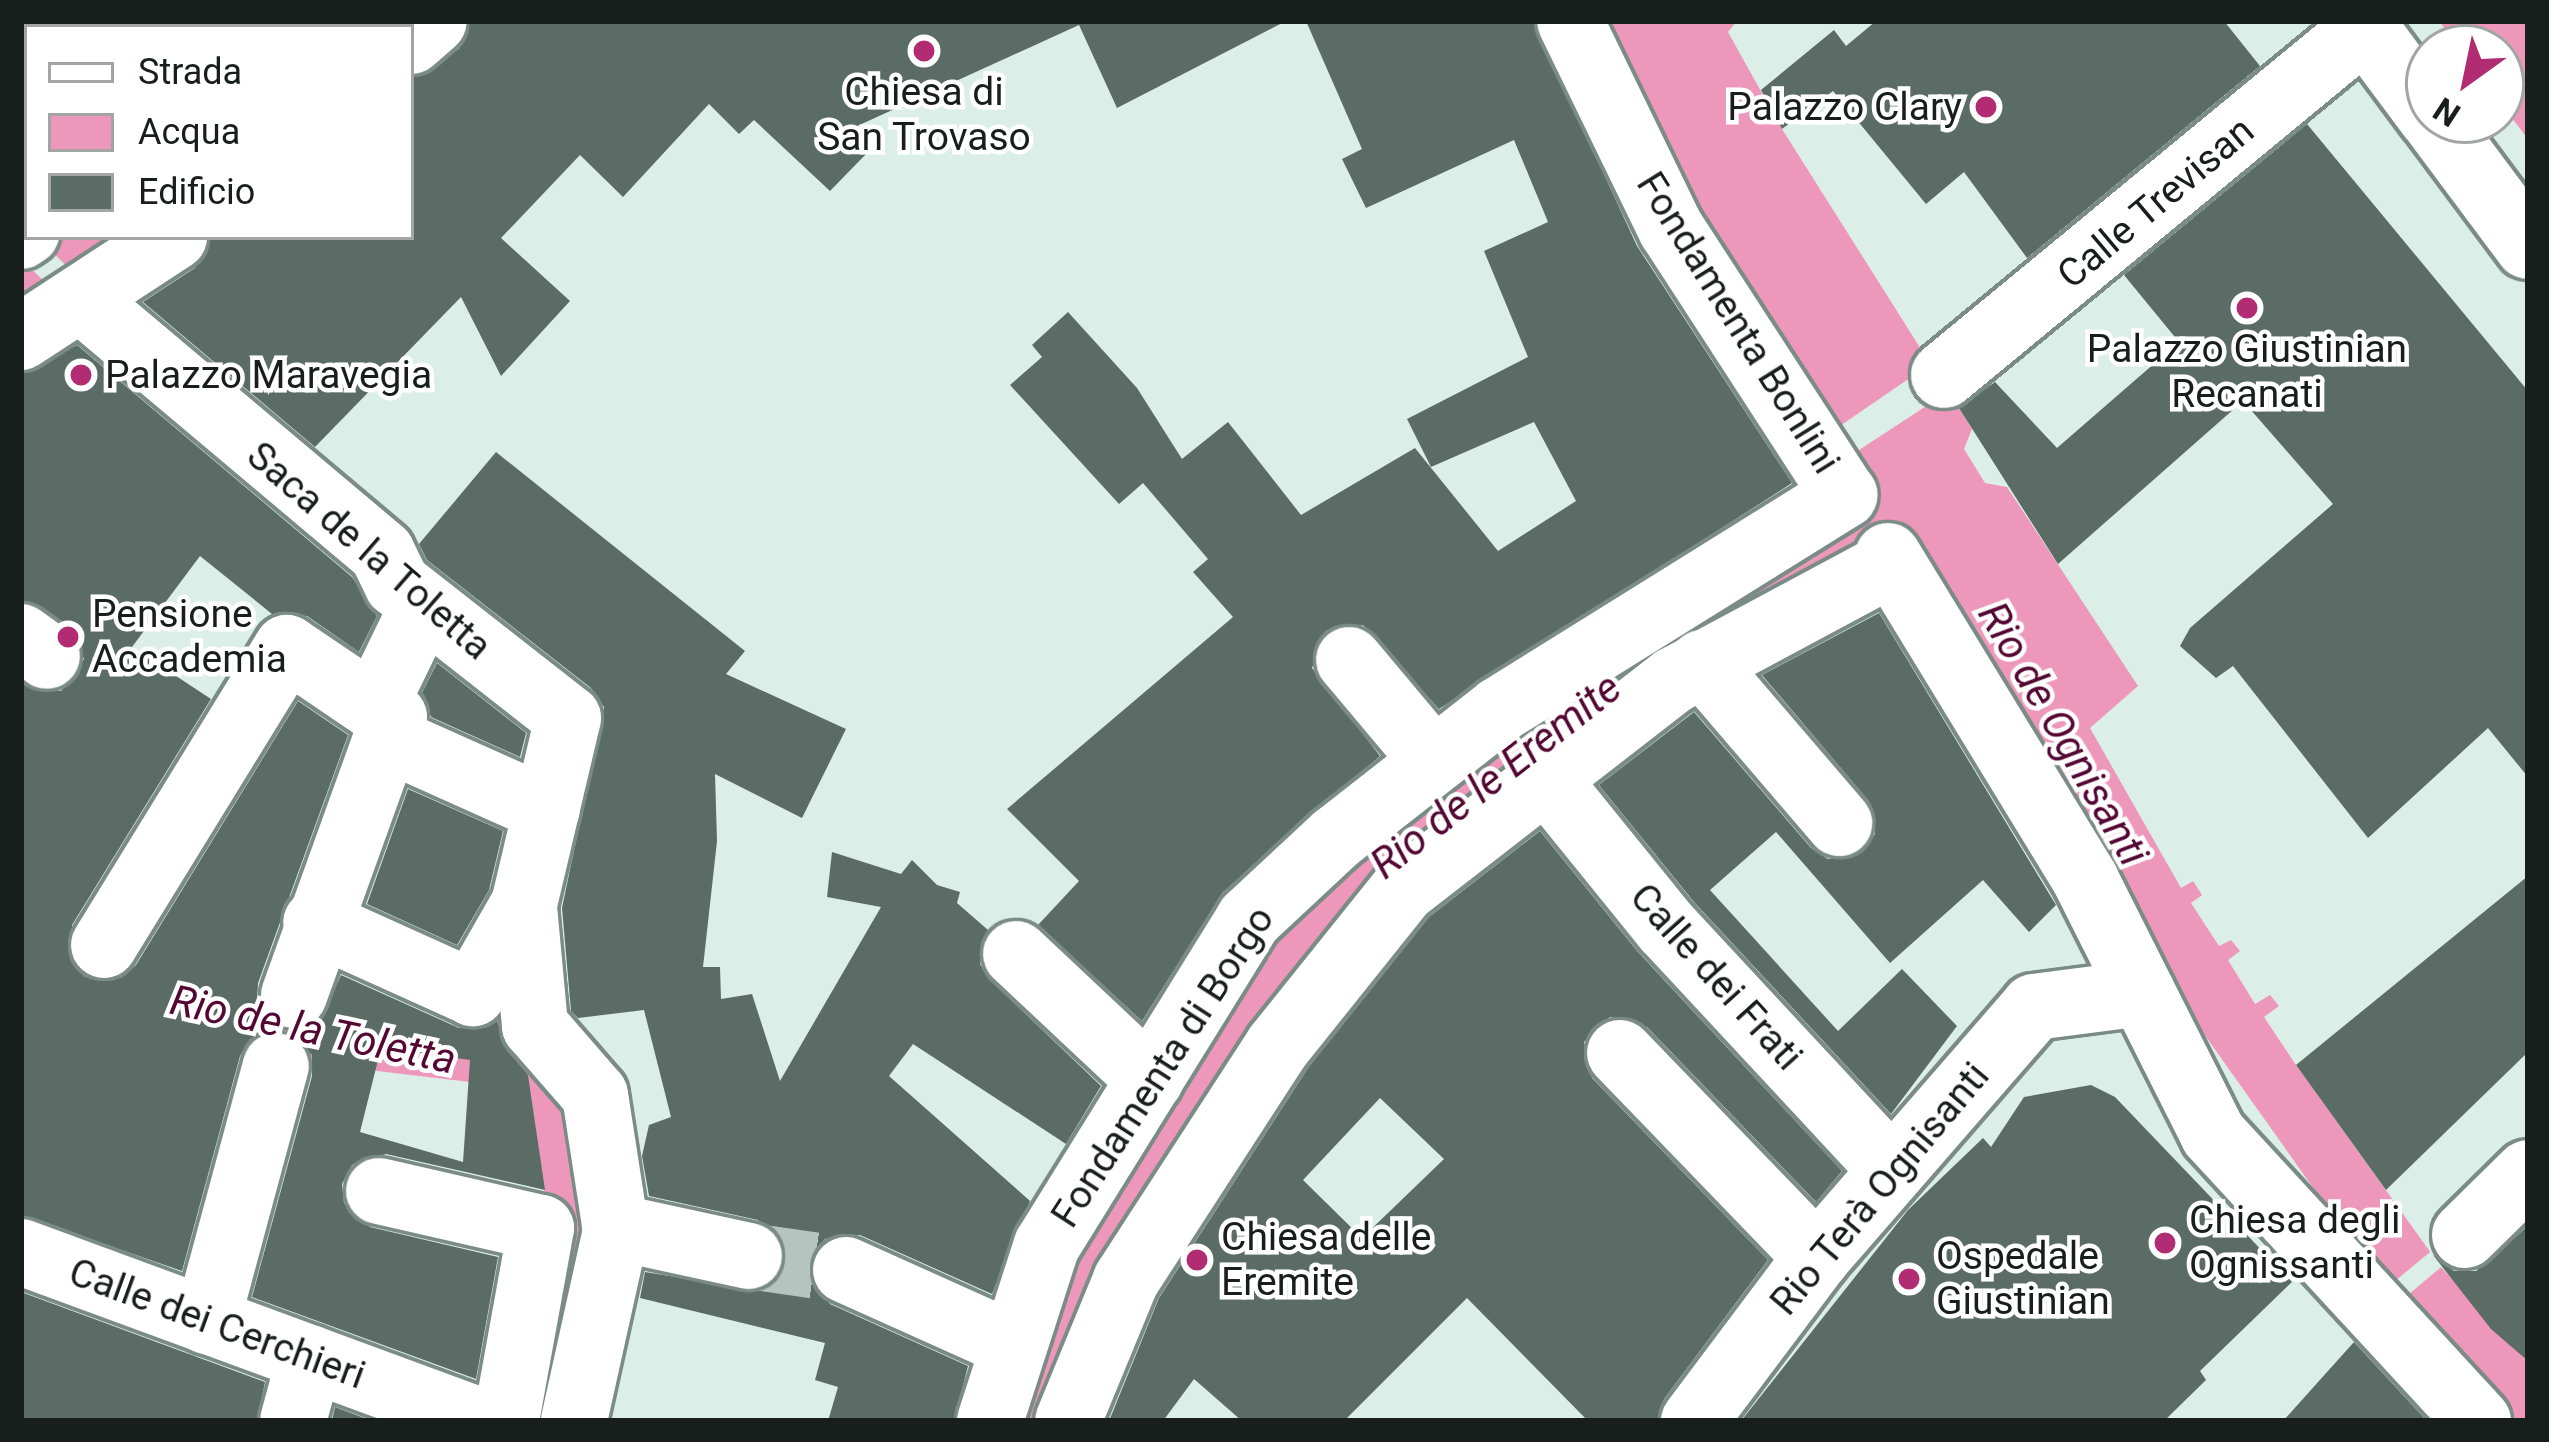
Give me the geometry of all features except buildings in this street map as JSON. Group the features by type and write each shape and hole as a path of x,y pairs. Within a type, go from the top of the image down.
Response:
{"street":[{"name":"Fondamenta Bonlini","path":"1570,21 1671,229 1844,495"},
{"path":"2362,25 2405,82"},
{"name":"Calle Trevisan","path":"1944,375 2362,25"},
{"path":"2451,144 2528,246"},
{"path":"21,337 83,301 170,240"},
{"name":"Saca de la Toletta","path":"83,301 382,553 397,584 568,718 524,904 497,984 595,1095 615,1227"},
{"name":"Fondamenta di Borgo","path":"990,1421 1047,1245 1250,919 1432,759 1844,495"},
{"path":"1068,1421 1126,1280 1277,1046 1403,890 1702,664 1890,560 2086,881 2116,994 2212,1134 2478,1421"},
{"path":"293,995 423,606"},
{"path":"104,945 287,648 385,721 548,810"},
{"path":"1349,660 1432,759"},
{"path":"1702,664 1838,823"},
{"name":"Calle dei Frati","path":"1546,779 1666,927 1892,1170"},
{"path":"316,922 497,984"},
{"path":"1016,954 1150,1080"},
{"name":"Rio Terà Ognisanti","path":"1694,1421 1817,1257 2034,1007 2116,994"},
{"path":"1620,1052 1817,1257"},
{"path":"207,1321 276,1066"},
{"path":"2464,1235 2528,1173"},
{"path":"379,1191 541,1228 506,1421"},
{"path":"574,1421 615,1227 749,1256"},
{"name":"Calle dei Cerchieri","path":"21,1252 481,1421"},
{"path":"846,1270 1012,1345"},
{"path":"293,1421 310,1358"}],"water":[{"path":"1583,21 1737,21 1728,32 1782,129 1919,346 1917,374 1957,404 1972,429 1964,449 1985,483 2007,487 2138,686 2090,728 2181,888 2193,881 2202,895 2191,903 2219,946 2231,940 2240,951 2228,960 2255,1004 2270,995 2279,1006 2264,1017 2296,1065 2441,1267 2528,1362 2528,1421 2503,1421 2336,1220 2116,910 1910,560 1392,883 1056,1421 1001,1421 1058,1248 1256,931 1367,820 1863,499 1813,430"},
{"path":"2439,21 2528,21 2528,139 2525,24"},
{"path":"24,240 165,240 21,325"},
{"name":"Rio de la Toletta","path":"21,926 112,966 380,1047 456,1058 473,999 517,1022 568,1089 588,1213 555,1421 516,1421 548,1217 530,1089 327,1065 87,1013"}],"pier":[{"path":"35,240 40,240 92,291 70,306 21,259"},
{"path":"1923,369 1943,395 1853,454 1834,430"},
{"path":"2435,1248 2446,1263 2396,1305 2384,1290"}],"tunnel":[{"path":"749,1256 846,1270"}],"place":[{"name":"Chiesa di San Trovaso","path":"924,51"},
{"name":"Palazzo Clary","path":"1986,107"},
{"name":"Palazzo Giustinian Recanati","path":"2247,308"},
{"name":"Palazzo Maravegia","path":"81,375"},
{"name":"Pensione Accademia","path":"68,637"},
{"name":"Chiesa degli Ognissanti","path":"2165,1243"},
{"name":"Chiesa delle Eremite","path":"1197,1260"},
{"name":"Ospedale Giustinian","path":"1909,1279"}],"water label":[{"name":"Rio de Ognisanti","path":"2063,734"},
{"name":"Rio de le Eremite","path":"1496,776"}]}
